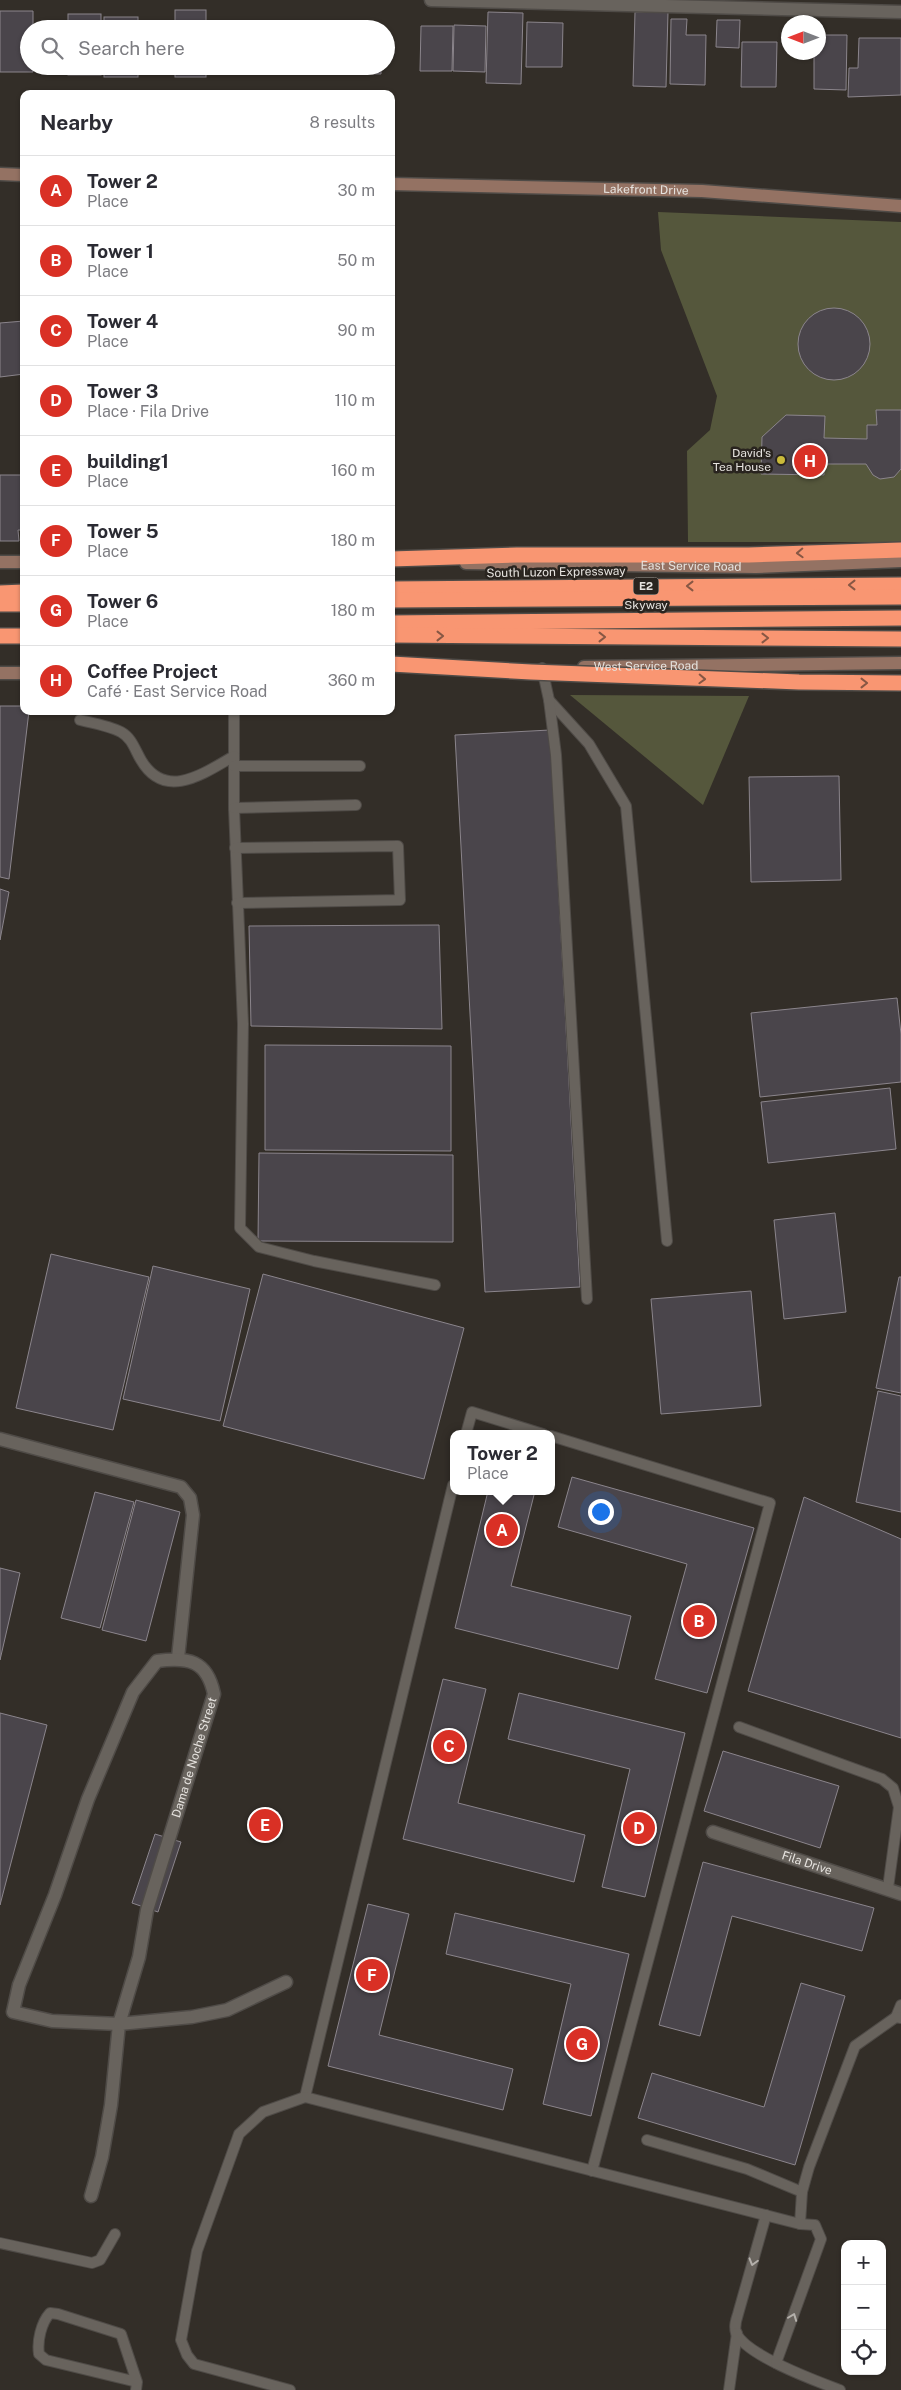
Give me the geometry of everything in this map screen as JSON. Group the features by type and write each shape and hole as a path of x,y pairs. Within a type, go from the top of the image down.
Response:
{"highway":[{"path":"395,559 517,555 749,555 901,550"},
{"name":"South Luzon Expressway","path":"395,589 901,585"},
{"path":"0,593 20,592"},
{"name":"Skyway","path":"395,600 901,597"},
{"path":"0,604 20,604"},
{"name":"Skyway","path":"395,622 901,618"},
{"path":"0,627 20,627"},
{"path":"395,635 901,639"},
{"path":"0,636 20,636"},
{"path":"395,664 531,672 799,682 901,683"}],"main road":[{"path":"0,174 20,175"},
{"name":"Lakefront Drive","path":"395,184 702,191 901,206"},
{"name":"East Service Road","path":"395,563 756,567 901,561"},
{"path":"0,562 20,562"},
{"name":"West Service Road","path":"395,671 901,664"},
{"path":"0,673 20,673"}],"street":[{"path":"431,0 799,4 901,12"},
{"path":"0,1440 180,1487 190,1498 192,1515 178,1658 157,1660 133,1692 88,1799 55,1895 19,1986 13,2012 52,2021 119,2024 192,2017 227,2010 286,1982"},
{"name":"Dama de Noche Street","path":"91,2196 102,2157 111,2105 119,2024 139,1957 147,1910 214,1694 211,1679 200,1665 178,1658"},
{"name":"Fila Drive","path":"713,1832 888,1888 901,1894"}],"lane":[{"path":"542,668 549,700 557,765 586,1299"},
{"path":"549,700 588,744 626,806 667,1241"},
{"path":"234,715 235,848 243,1024 240,1228 259,1247 314,1261 435,1285"},
{"path":"80,720 122,732 133,744 150,774 166,782 202,775 234,761 360,766"},
{"path":"234,808 356,805"},
{"path":"235,848 398,846 400,900 237,903"},
{"path":"467,1430 472,1412 530,1430"},
{"path":"555,1437 770,1503 592,2171"},
{"path":"305,2097 451,1495"},
{"path":"740,1727 882,1779 893,1788 899,1807 888,1888"},
{"path":"800,2224 802,2192 855,2046 899,2018 901,2005"},
{"path":"290,2390 194,2364 187,2355 182,2340 197,2251 239,2134 263,2112 305,2097 800,2224 815,2225 821,2239 776,2363"},
{"path":"647,2140 747,2169 802,2192"},
{"path":"729,2390 736,2333 735,2324 766,2215"},
{"path":"0,2243 92,2263 100,2260 115,2234"},
{"path":"50,2313 58,2314 121,2334 136,2386 46,2360 39,2354 38,2345 45,2318 50,2313"},
{"path":"736,2333 762,2355 776,2363 840,2390"}],"green space":[{"path":"658,212 901,222 901,542 688,542 687,451 710,430 717,396 661,250"},
{"path":"570,695 749,696 703,805"}],"building":[{"path":"175,10 206,10 206,20 175,20"},
{"path":"0,11 33,11 33,20 20,20 20,72 0,72"},
{"path":"488,12 523,13 521,84 486,83"},
{"path":"635,12 668,12 666,87 633,86"},
{"path":"68,14 101,14 101,20 68,20"},
{"path":"104,17 138,17 138,20 104,20"},
{"path":"671,19 687,19 686,35 706,35 705,85 670,84"},
{"path":"717,20 740,20 739,48 716,47"},
{"path":"527,22 563,23 562,67 526,67"},
{"path":"454,25 486,26 485,72 453,71"},
{"path":"421,26 453,26 452,71 420,71"},
{"path":"826,35 847,35 846,90 814,89 814,60 826,60"},
{"path":"859,38 901,38 901,95 848,97 849,68 858,68"},
{"path":"742,42 777,42 776,87 741,87"},
{"path":"104,75 138,75 138,77 104,77"},
{"path":"175,75 206,75 206,77 175,77"},
{"path":"834,308 854,314 864,324 870,344 864,364 854,374 834,380 814,374 804,364 798,344 804,324 814,314"},
{"path":"20,321 20,374 0,377 0,323"},
{"path":"876,410 901,410 901,469 894,477 880,479 873,475 866,464 824,464 824,475 761,474 762,437 786,415 825,416 824,438 867,439 867,425 877,425"},
{"path":"0,475 20,475 19,541 0,541"},
{"path":"0,706 20,706 20,715 29,715 9,879 0,877"},
{"path":"550,730 580,1287 485,1292 455,735"},
{"path":"839,776 841,880 751,882 749,777"},
{"path":"0,889 9,892 0,940"},
{"path":"439,925 442,1029 251,1026 249,926"},
{"path":"897,998 901,1034 901,1082 760,1097 751,1013"},
{"path":"265,1045 451,1046 451,1151 265,1150"},
{"path":"890,1088 896,1149 768,1163 761,1102"},
{"path":"259,1153 453,1155 453,1242 258,1241"},
{"path":"835,1213 846,1312 784,1319 774,1220"},
{"path":"51,1254 149,1277 113,1430 16,1408"},
{"path":"153,1266 250,1289 220,1421 123,1399"},
{"path":"263,1274 464,1328 424,1479 223,1426"},
{"path":"899,1277 901,1277 901,1393 876,1388"},
{"path":"751,1291 761,1406 661,1414 651,1299"},
{"path":"878,1391 901,1396 901,1512 856,1502"},
{"path":"572,1477 754,1528 707,1693 655,1679 687,1564 558,1527"},
{"path":"95,1492 134,1502 100,1628 61,1618"},
{"path":"487,1495 534,1495 511,1586 631,1616 618,1669 455,1628"},
{"path":"804,1497 901,1539 901,1738 748,1691"},
{"path":"136,1500 180,1512 146,1641 102,1630"},
{"path":"0,1568 20,1573 0,1660"},
{"path":"443,1679 486,1689 458,1803 585,1835 574,1882 403,1839"},
{"path":"519,1693 685,1733 645,1897 602,1887 630,1769 508,1739"},
{"path":"0,1713 47,1725 0,1905"},
{"path":"723,1751 839,1786 820,1848 704,1811"},
{"path":"278,1812 279,1837 252,1836 252,1813"},
{"path":"155,1834 181,1842 158,1912 132,1903"},
{"path":"703,1862 874,1908 862,1951 732,1916 700,2036 659,2025"},
{"path":"368,1904 409,1914 379,2035 513,2069 503,2110 328,2066"},
{"path":"455,1913 629,1954 591,2116 543,2104 571,1984 446,1954"},
{"path":"801,1983 845,1996 795,2165 638,2118 652,2073 764,2107"}],"place":[{"name":"David's Tea House","path":"781,460"},
{"name":"Coffee Project","path":"810,461"},
{"name":"Tower 2","path":"502,1530"},
{"name":"Tower 1","path":"699,1621"},
{"name":"Tower 4","path":"449,1746"},
{"name":"building1","path":"265,1825"},
{"name":"Tower 3","path":"639,1828"},
{"name":"Tower 5","path":"372,1975"},
{"name":"Tower 6","path":"582,2044"}]}
